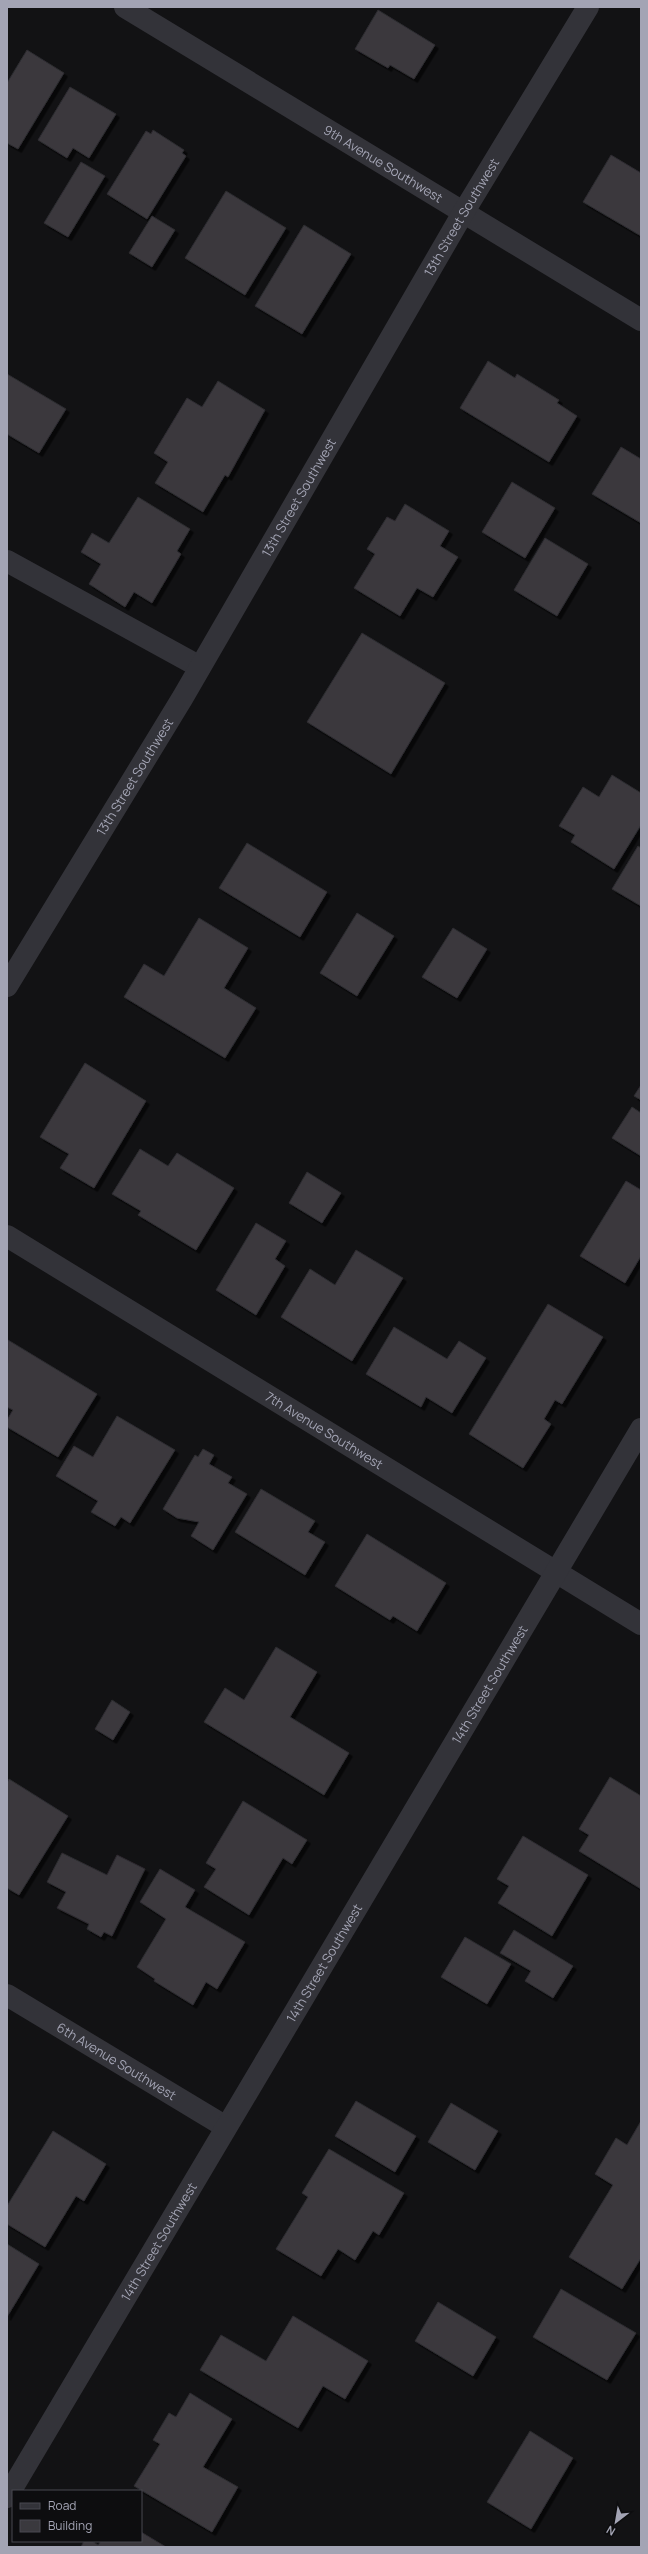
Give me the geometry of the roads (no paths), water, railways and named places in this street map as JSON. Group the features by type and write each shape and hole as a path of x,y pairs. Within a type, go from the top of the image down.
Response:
{"street":[{"name":"9th Avenue Southwest","path":"125,7 641,320"},
{"name":"13th Street Southwest","path":"7,986 200,667 463,213 588,7"},
{"path":"7,561 200,667"},
{"name":"7th Avenue Southwest","path":"7,1236 641,1624"},
{"name":"14th Street Southwest","path":"7,2497 641,1429"},
{"name":"6th Avenue Southwest","path":"7,1995 226,2127"}]}
